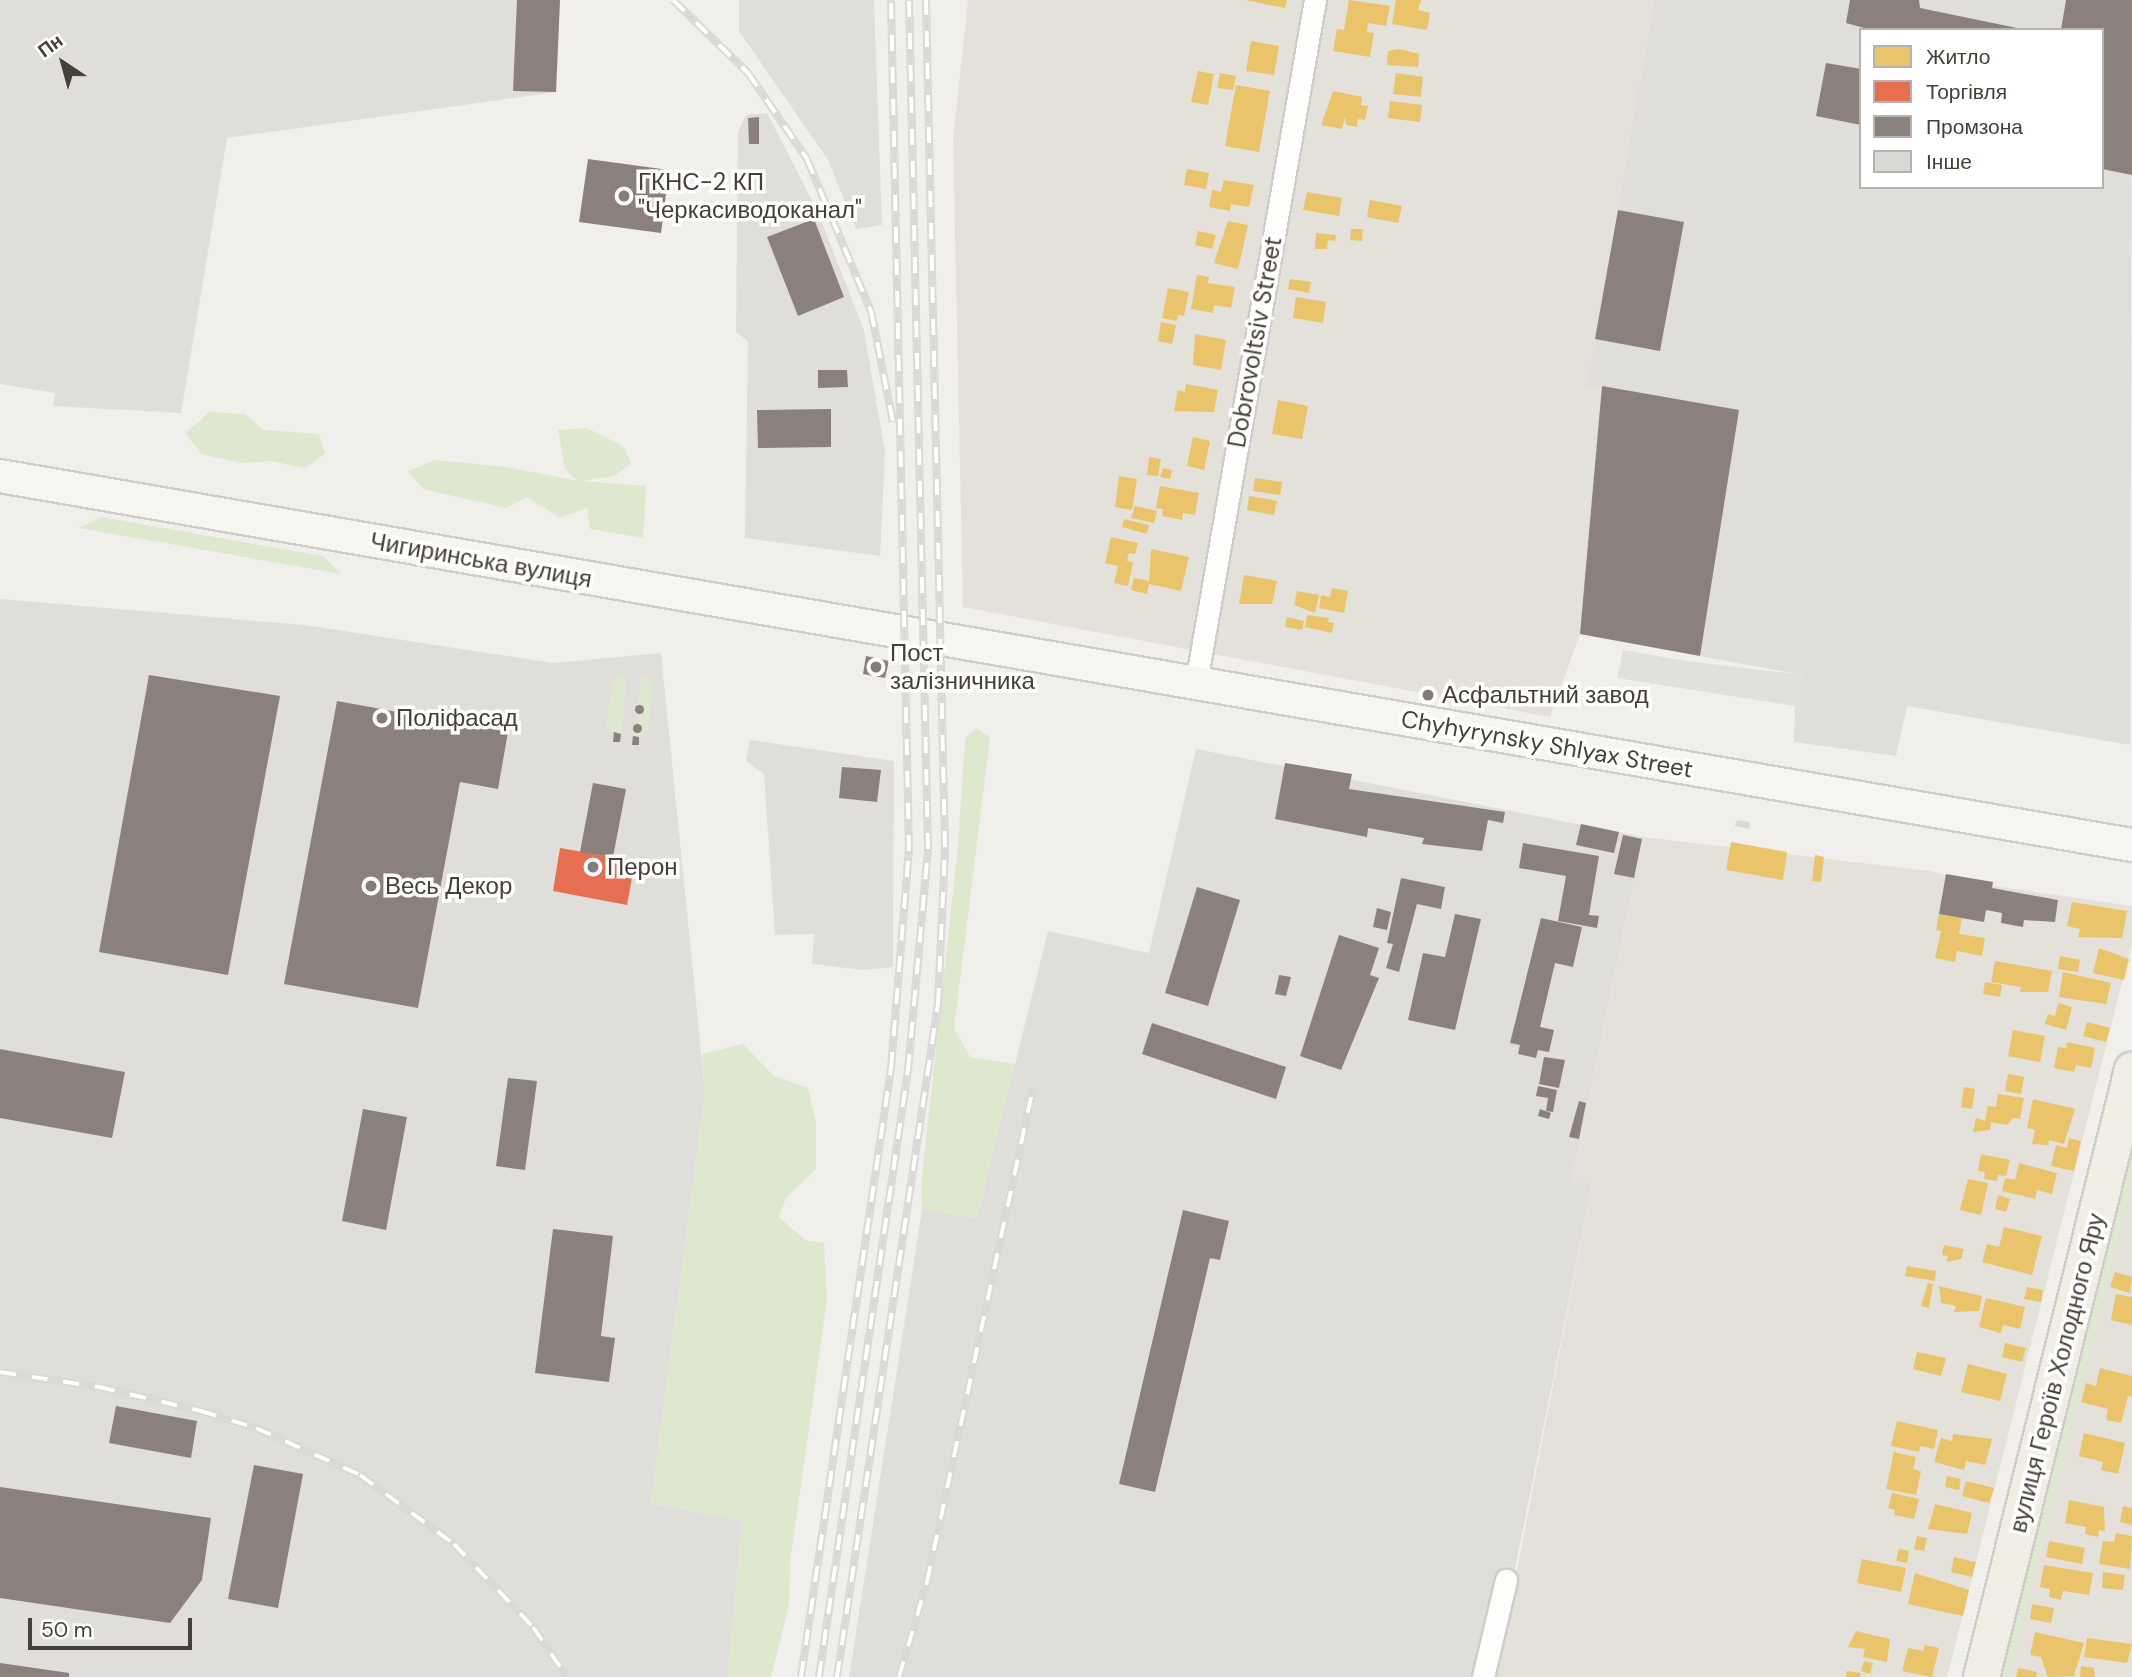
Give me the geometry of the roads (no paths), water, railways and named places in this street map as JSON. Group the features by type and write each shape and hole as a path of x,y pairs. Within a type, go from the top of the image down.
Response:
{"main road":[{"name":"Чигиринська вулиця","path":"0,477 963,644"},
{"name":"Chyhyrynsky Shlyax Street","path":"963,644 2132,845"},
{"name":"вулиця Героїв Холодного Яру","path":"1981,1677 2132,1069"}],"street":[{"name":"Dobrovoltsiv Street","path":"1196,683 1315,0"},
{"path":"1483,1677 1506,1580"}],"railway":[{"path":"673,0 748,73 807,159 871,311 893,422"},
{"path":"801,1677 891,1068 909,851 891,0"},
{"path":"819,1677 908,1070 928,849 909,0"},
{"path":"837,1677 938,1004 945,847 926,0"},
{"path":"899,1677 927,1582 1033,1088"},
{"path":"0,1372 99,1387 201,1411 256,1428 360,1475 454,1544 533,1627 567,1677"}],"place":[{"name":"ГКНС-2 КП \"Черкасиводоканал\"","path":"624,196"},
{"name":"Пост залізничника","path":"876,667"},
{"name":"Асфальтний завод","path":"1428,695"},
{"name":"Поліфасад","path":"382,718"},
{"name":"Перон","path":"593,867"},
{"name":"Весь Декор","path":"371,886"}]}
